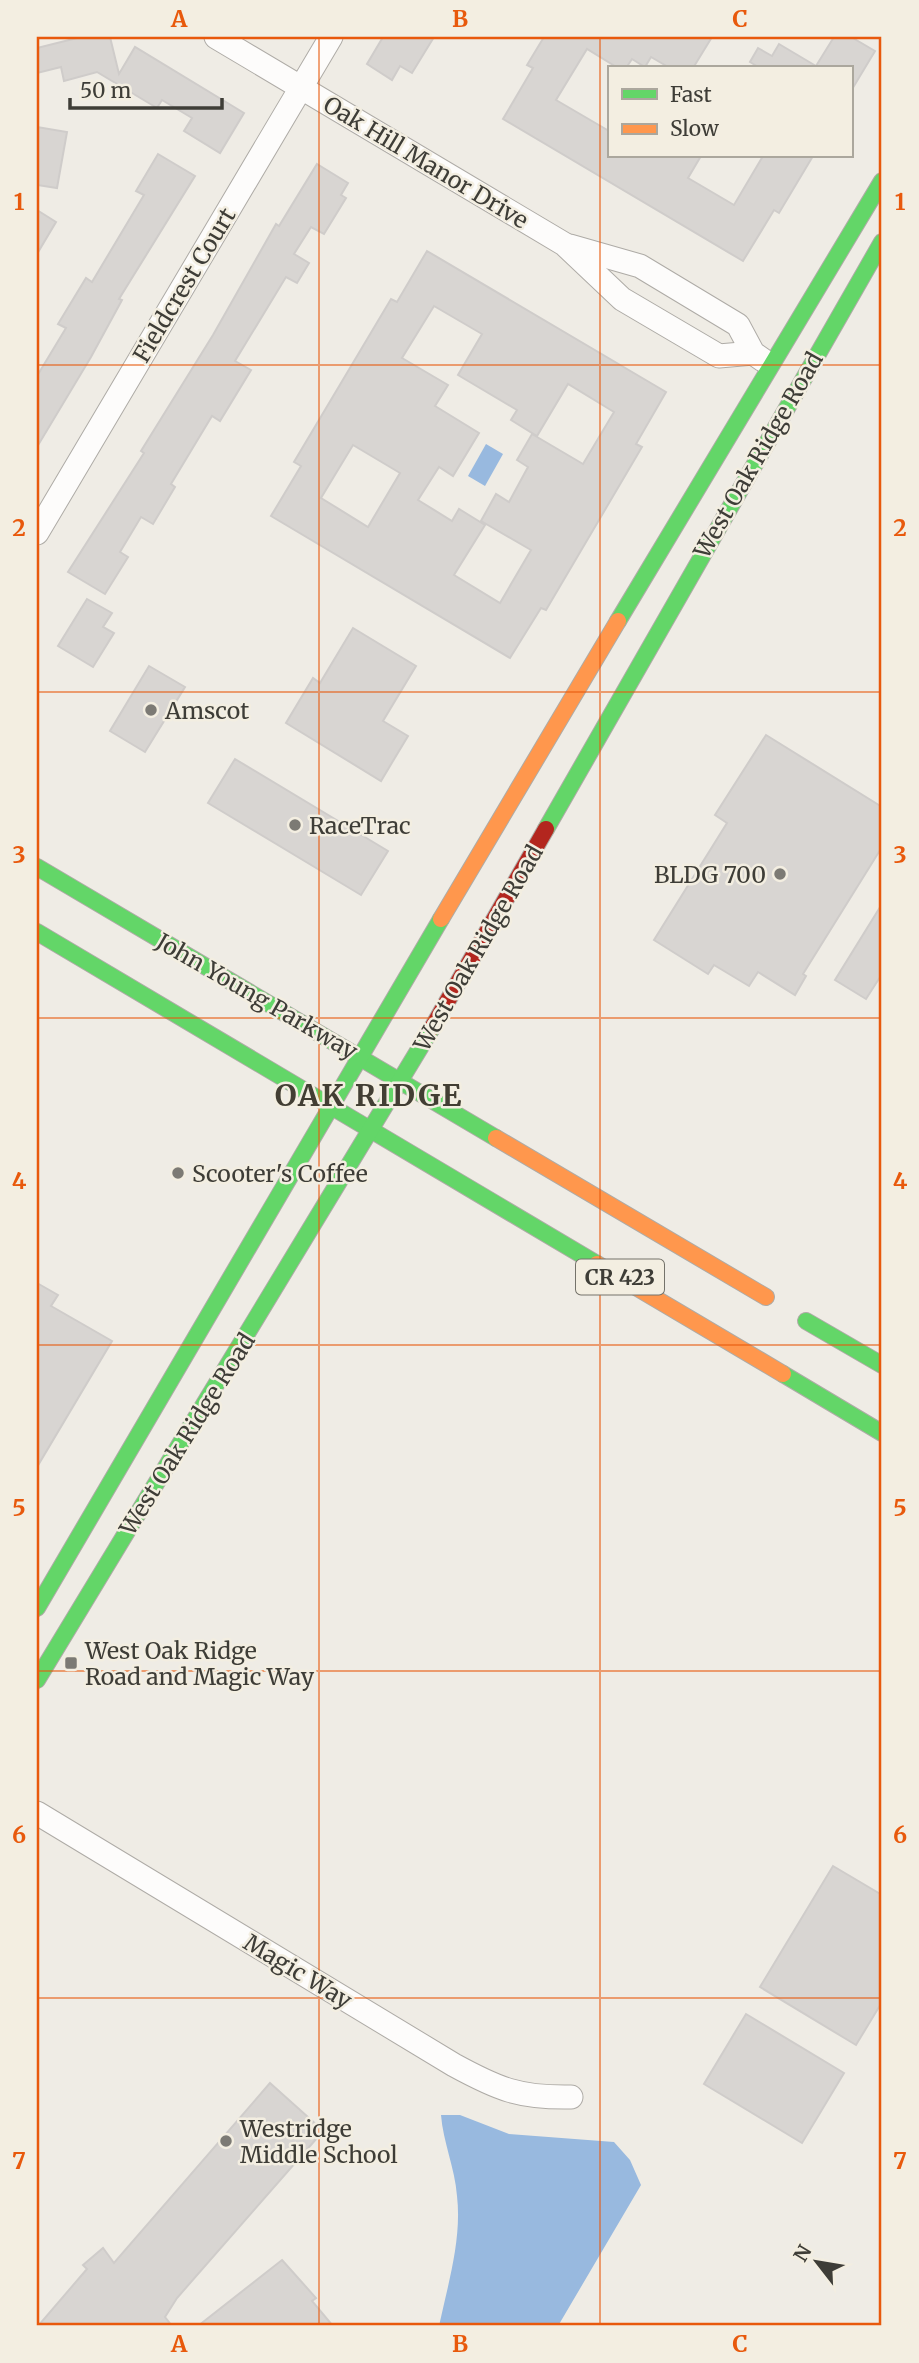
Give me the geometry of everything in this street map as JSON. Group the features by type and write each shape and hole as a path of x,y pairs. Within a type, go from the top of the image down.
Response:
{"main road":[{"name":"West Oak Ridge Road","path":"37,1608 362,1058 762,359 882,181"},
{"name":"West Oak Ridge Road","path":"37,1680 373,1130 785,404 882,242"},
{"path":"670,565 754,424 767,393 762,359"},
{"path":"663,594 667,616"},
{"name":"John Young Parkway","path":"37,867 766,1297"},
{"name":"CR 423","path":"37,932 882,1433"},
{"path":"806,1321 882,1365"}],"street":[{"name":"Oak Hill Manor Drive","path":"216,37 564,244 622,299 719,356 762,359"},
{"name":"Fieldcrest Court","path":"37,533 331,37"},
{"name":"Oak Hill Manor Drive","path":"564,244 640,267 738,325 762,359"},
{"name":"Magic Way","path":"37,1813 454,2065 499,2089 537,2098 571,2097"}],"water":[{"path":"486,444 503,454 485,486 468,476"},
{"path":"441,2115 460,2115 509,2134 614,2142 630,2160 641,2185 558,2326 439,2326 458,2229 456,2186"}],"building":[{"path":"81,37 110,37 119,74 135,47 244,113 220,153 184,131 192,118 162,100 157,108 97,72 64,81 61,67 37,73 37,48"},
{"path":"383,37 434,37 412,73 400,66 392,80 367,64"},
{"path":"544,37 712,37 694,66 667,66 651,57 646,66 632,59 627,66 615,66 587,49 556,100 608,130 608,158 700,158 688,178 734,205 762,158 812,158 779,213 774,210 743,261 503,119 533,68 527,65"},
{"path":"834,37 851,37 875,51 852,89 852,66 816,66"},
{"path":"779,44 816,66 757,66 750,62 758,48 772,56"},
{"path":"37,127 67,132 57,188 37,185"},
{"path":"158,154 195,176 119,299 122,300 91,357 37,447 37,376 66,328 58,324 86,278 92,282 144,195 136,191"},
{"path":"317,164 348,183 341,195 346,198 324,234 311,227 294,254 309,263 297,283 286,277 235,361 251,370 220,421 212,416 171,484 175,487 153,524 141,517 120,552 128,557 105,594 68,572 144,453 141,451 213,335 276,224 279,226"},
{"path":"37,210 56,222 37,254"},
{"path":"427,251 666,392 636,444 642,447 546,610 541,608 510,658 271,516 301,466 294,462 391,299 397,302","holes":["434,306 482,334 458,375 517,410 511,420 537,436 568,384 614,412 583,464 532,434 517,460 528,467 509,502 496,494 481,521 531,550 500,603 454,575 485,525 459,509 452,521 418,500 439,467 453,476 479,433 435,406 448,385 402,358","353,445 400,473 368,527 321,498"]},
{"path":"87,599 112,613 103,627 114,633 93,667 58,646"},
{"path":"353,628 416,666 383,721 408,736 381,781 286,723 313,678 320,683"},
{"path":"149,666 185,687 145,752 110,731"},
{"name":"BLDG 700","path":"766,735 882,807 882,847 803,974 806,976 795,995 758,972 749,986 714,965 708,974 654,940 727,823 715,815"},
{"name":"RaceTrac","path":"235,759 388,851 361,895 208,803"},
{"path":"882,904 882,974 866,999 835,980"},
{"path":"37,1283 58,1295 51,1306 112,1341 37,1467"},
{"path":"833,1866 882,1895 882,2002 856,2045 760,1987"},
{"path":"746,2014 844,2073 802,2143 704,2084"},
{"path":"270,2083 318,2126 311,2133 317,2138 177,2298 165,2317 172,2326 38,2326 87,2269 83,2265 103,2248 114,2263"},
{"path":"282,2260 316,2298 312,2301 333,2326 198,2326"}],"traffic: fast":[{"path":"618,621 882,181"},
{"path":"546,829 882,242"},
{"path":"37,867 496,1138"},
{"path":"37,1608 441,919"},
{"path":"37,932 597,1264"},
{"path":"37,1680 432,1028"},
{"path":"806,1321 882,1365"},
{"path":"783,1374 882,1433"}],"traffic: slow":[{"path":"441,919 618,621"},
{"path":"496,1138 766,1297"},
{"path":"597,1264 783,1374"}],"traffic: jam":[{"path":"432,1028 546,829"}],"place":[{"name":"Amscot","path":"151,710"},
{"name":"RaceTrac","path":"295,825"},
{"name":"BLDG 700","path":"780,874"},
{"name":"Scooter's Coffee","path":"178,1173"},
{"name":"West Oak Ridge Road and Magic Way","path":"71,1663"},
{"name":"Westridge Middle School","path":"226,2141"}],"district":[{"name":"OAK RIDGE","path":"369,1095"}]}
